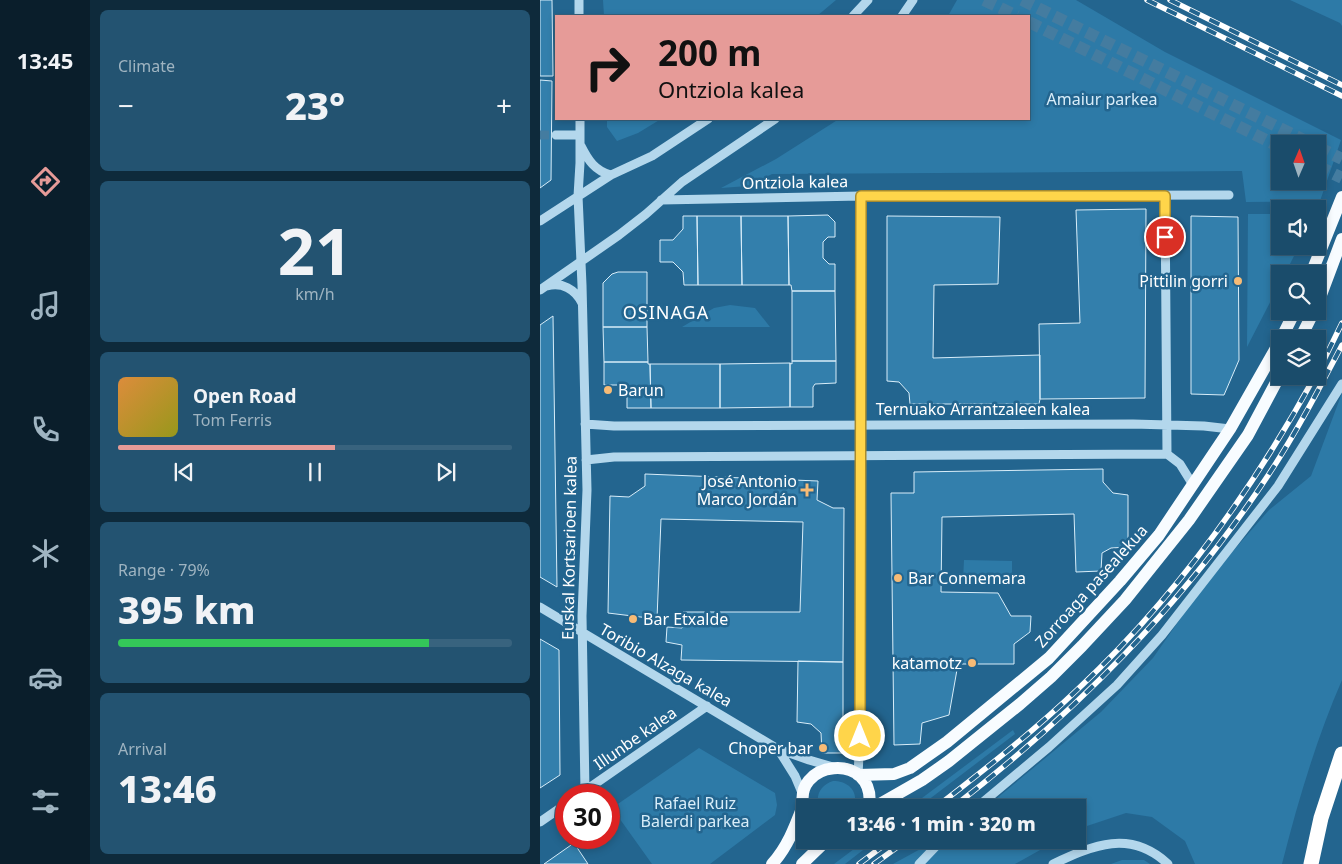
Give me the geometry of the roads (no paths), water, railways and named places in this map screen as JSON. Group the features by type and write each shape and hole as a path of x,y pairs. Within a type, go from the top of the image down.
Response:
{"highway":[{"path":"1312,864 1321,818 1342,754"}],"main road":[{"path":"1315,265 1342,197"},
{"path":"1326,282 1342,239"},
{"name":"Zorroaga pasealekua","path":"833,767 850,770 858,775 894,774 910,768 961,730 1049,658 1133,566 1158,535 1230,429 1271,357"},
{"name":"Zorroaga pasealekua","path":"889,799 922,780 949,761 1032,693 1088,640 1131,593 1189,520 1248,435 1275,385"},
{"path":"805,799 807,784 813,776 833,767"},
{"path":"858,775 864,782 870,799"},
{"path":"772,864 779,857 796,823"},
{"path":"802,864 818,849"}],"street":[{"path":"579,0 579,15"},
{"path":"854,15 868,0"},
{"path":"903,15 913,0"},
{"name":"Euskal Kortsarioen kalea","path":"580,120 578,196 586,460 582,784"},
{"path":"540,222 611,175 652,156 706,120"},
{"path":"542,288 619,235 682,182 774,120"},
{"path":"556,135 580,139 593,166 602,173 611,175"},
{"name":"Ontziola kalea","path":"662,200 861,196 1229,195"},
{"path":"858,775 860,736 861,196"},
{"path":"1165,196 1168,454"},
{"path":"580,250 584,255 591,255"},
{"path":"542,288 560,285 568,288 579,297 582,304"},
{"path":"987,799 1049,747 1118,684 1162,635 1278,486 1342,384"},
{"name":"Ternuako Arrantzaleen kalea","path":"585,424 614,426 1133,424 1204,426 1230,429"},
{"path":"586,460 614,457 1168,454 1180,464 1193,485"},
{"name":"Toribio Alzaga kalea","path":"540,607 778,748 833,767"},
{"name":"Illunbe kalea","path":"595,784 707,706"},
{"name":"Toribio Alzaga kalea","path":"778,748 794,776 802,799"},
{"path":"540,822 555,812"},
{"path":"1053,864 1087,849 1113,844 1134,844 1155,852 1168,864"},
{"path":"919,864 933,849"}],"tunnel":[{"path":"984,0 1015,15"},
{"path":"1022,0 1294,135"},
{"path":"1030,22 1271,143"},
{"path":"540,135 556,135"},
{"path":"1326,151 1342,159"},
{"path":"1326,170 1342,178"}],"railway":[{"path":"1147,0 1342,96"},
{"path":"1170,0 1342,85"},
{"path":"1326,356 1342,323"},
{"path":"963,799 1042,734 1084,695 1164,612 1201,568 1269,474 1298,427 1342,345"},
{"path":"946,799 1061,705 1147,618 1179,581 1238,502 1291,419 1310,385"},
{"path":"859,864 879,849"},
{"path":"874,864 895,849"}],"place":[{"name":"Pittilin gorri","path":"1238,281"},
{"name":"Barun","path":"608,390"},
{"name":"José Antonio Marco Jordán","path":"807,490"},
{"name":"Bar Connemara","path":"898,578"},
{"name":"Bar Etxalde","path":"633,619"},
{"name":"katamotz","path":"972,663"},
{"name":"Choper bar","path":"823,748"}],"district":[{"name":"OSINAGA","path":"666,313"}],"park label":[{"name":"Amaiur parkea","path":"1102,99"},
{"name":"Rafael Ruiz Balerdi parkea","path":"695,812"}]}
